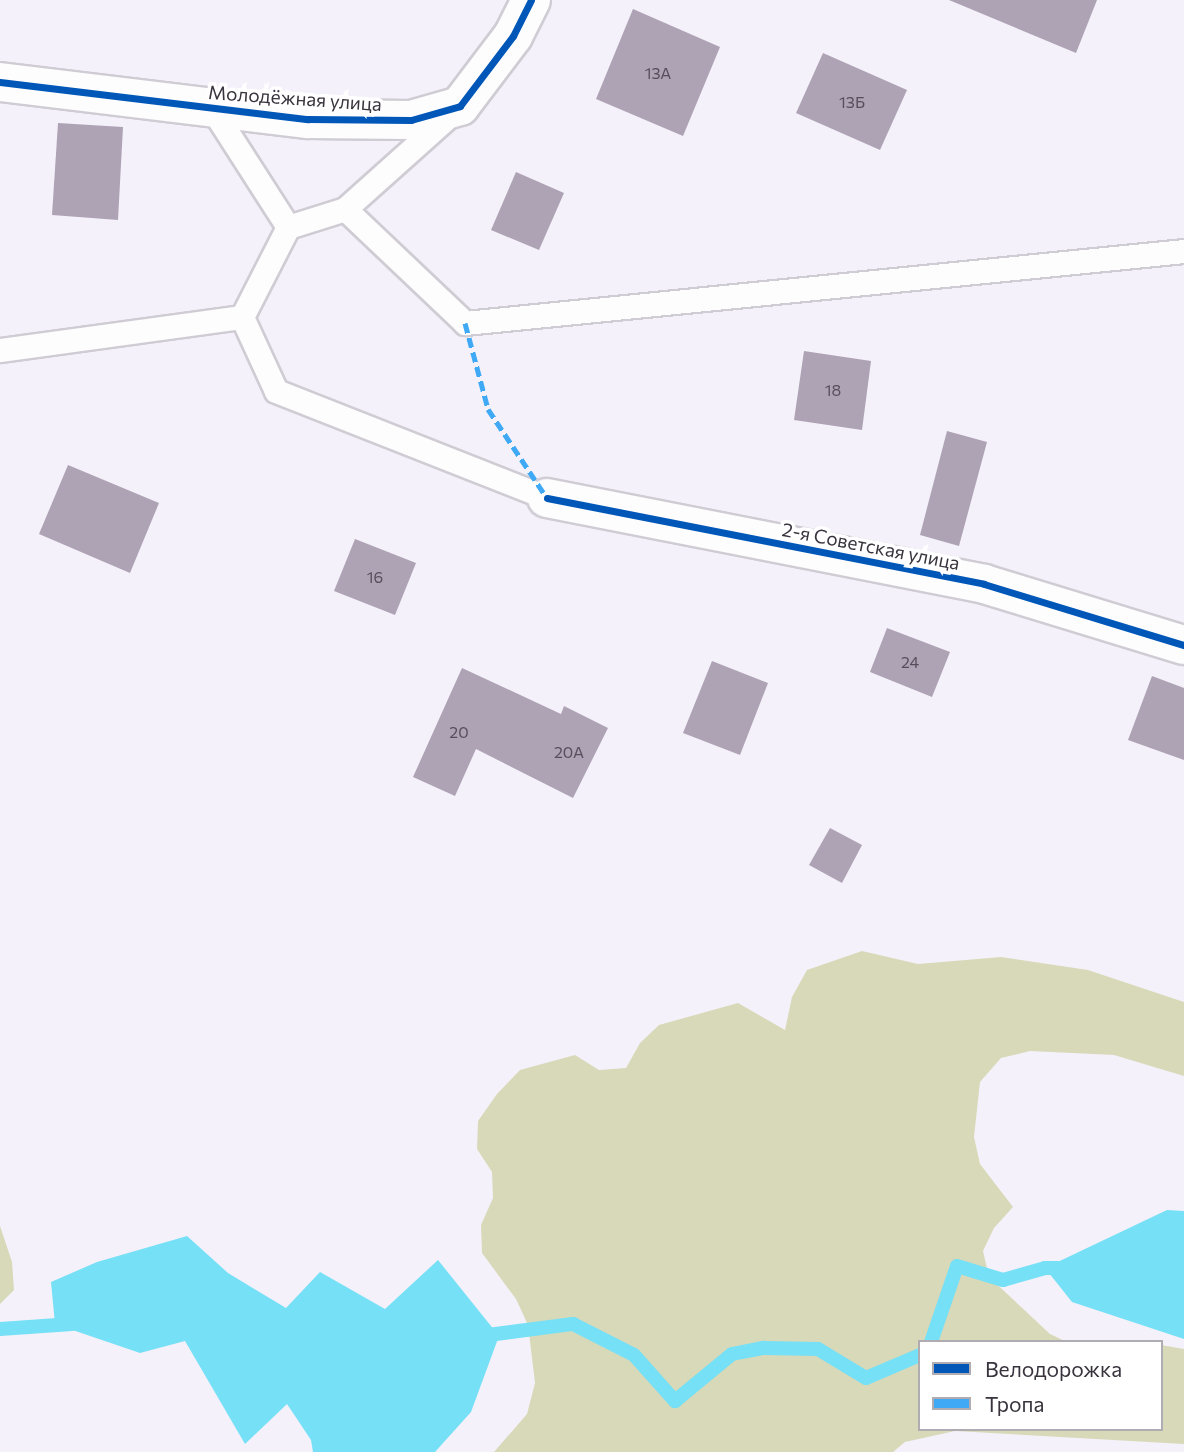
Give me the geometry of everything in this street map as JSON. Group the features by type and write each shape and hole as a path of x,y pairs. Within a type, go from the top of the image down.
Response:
{"street":[{"path":"460,107 513,36 531,0"},
{"name":"Молодёжная улица","path":"0,82 213,110 308,119 411,120 460,107"},
{"name":"2-я Советская улица","path":"547,498 984,584 1184,645"}],"lane":[{"path":"242,317 288,227 345,209 460,107"},
{"path":"213,110 288,227"},
{"path":"345,209 465,323 1184,251"},
{"path":"0,350 242,317"},
{"path":"242,317 276,391 547,498"}],"green space":[{"path":"862,951 918,964 1001,957 1088,970 1184,1002 1184,1076 1114,1055 1030,1051 1001,1058 980,1082 974,1137 980,1164 1013,1207 994,1228 983,1251 989,1277 1050,1334 1063,1340 918,1340 918,1431 955,1431 905,1442 893,1452 494,1452 527,1414 535,1383 528,1325 516,1299 482,1253 481,1225 493,1198 492,1172 477,1149 478,1121 497,1094 520,1070 575,1055 599,1070 626,1068 640,1043 659,1025 738,1003 785,1030 792,997 807,970"},
{"path":"0,1226 12,1262 14,1290 0,1304"},
{"path":"1163,1345 1184,1349 1184,1444 955,1431 1163,1431"}],"water":[{"path":"1167,1210 1184,1211 1184,1339 1072,1302 1045,1268"},
{"path":"187,1236 228,1273 286,1308 320,1272 385,1309 438,1260 499,1336 471,1412 435,1452 313,1452 311,1440 287,1404 245,1444 185,1341 140,1353 55,1324 51,1282 97,1262"}],"building":[{"path":"949,0 1097,0 1076,53"},
{"path":"633,9 720,47 683,136 596,99"},
{"path":"823,53 907,90 880,150 796,113"},
{"path":"58,123 123,127 118,220 52,215"},
{"path":"516,172 564,193 539,250 491,230"},
{"path":"804,351 871,361 862,430 794,420"},
{"path":"947,431 987,442 959,546 920,535"},
{"path":"68,465 159,503 130,573 39,534"},
{"path":"355,539 416,563 395,615 334,591"},
{"path":"887,628 950,652 932,697 870,672"},
{"path":"712,661 768,683 740,755 683,733"},
{"path":"462,668 561,714 564,706 608,728 573,798 476,749 455,796 413,777"},
{"path":"1152,676 1184,688 1184,760 1128,740"},
{"path":"830,828 862,845 842,883 809,865"}],"waterway":[{"path":"932,1340 957,1266 1003,1280 1045,1268 1064,1268"},
{"path":"0,1329 72,1324"},
{"path":"480,1336 573,1324 634,1355 675,1401 732,1354 764,1348 818,1349 866,1378 918,1356"}],"marked path":[{"path":"465,323 488,409 547,498"}],"cycle path":[{"path":"0,82 308,119 411,120 460,106 513,36 531,0"},
{"path":"547,498 984,584 1184,645"}]}
